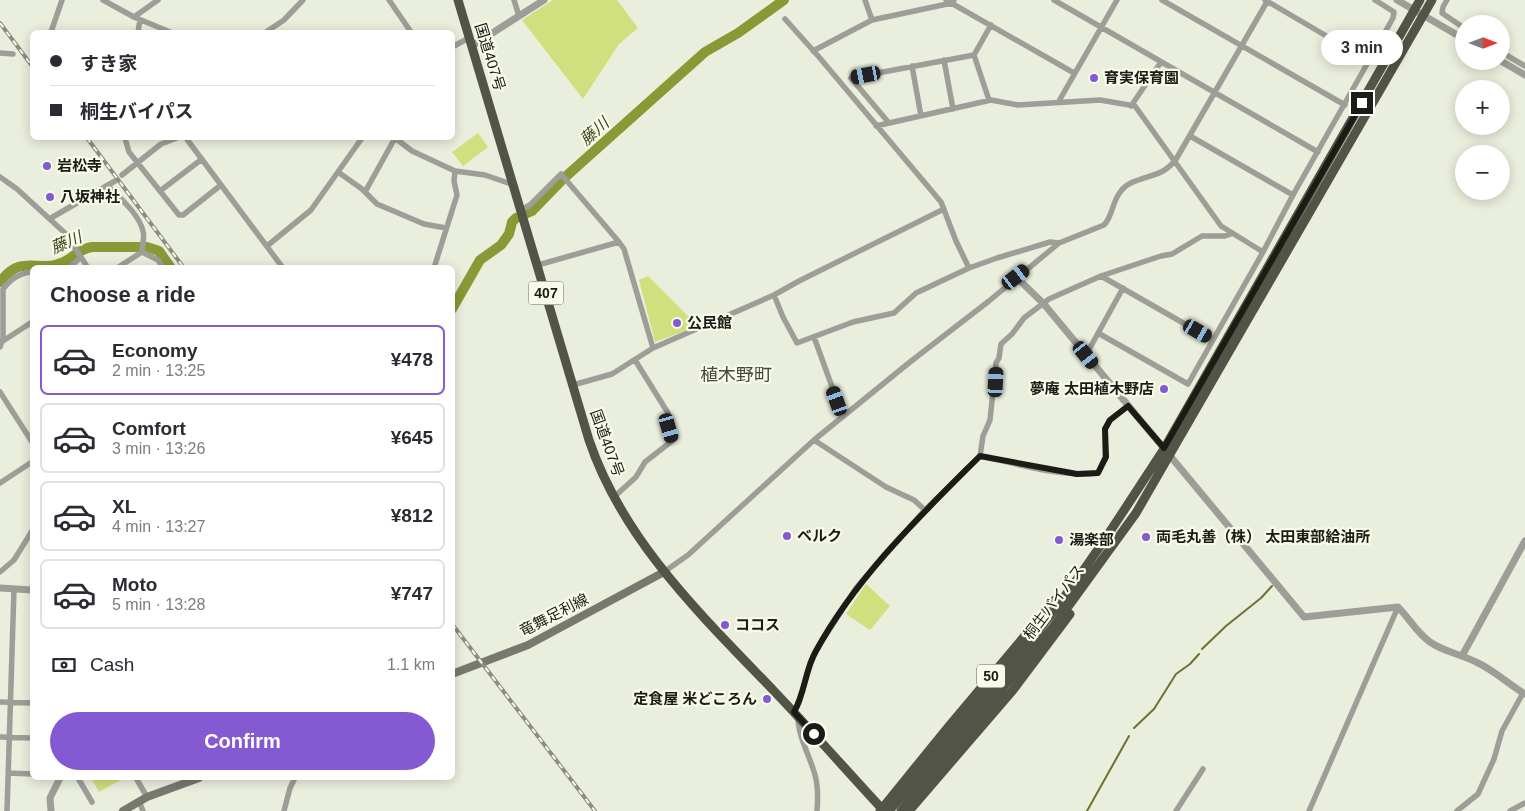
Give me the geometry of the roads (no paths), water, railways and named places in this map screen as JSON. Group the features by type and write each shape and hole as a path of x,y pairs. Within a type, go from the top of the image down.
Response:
{"highway":[{"name":"国道407号","path":"458,0 595,457 614,497 678,590 884,810"},
{"name":"桐生バイパス","path":"914,788 1047,621 1102,544 1164,448 1420,0"},
{"name":"桐生バイパス","path":"914,788 1054,626 1136,512 1432,0"},
{"name":"50","path":"884,810 1078,570 1102,544"},
{"name":"50","path":"909,811 1013,690 1089,588 1102,561"},
{"name":"50","path":"884,810 914,788"},
{"name":"50","path":"900,811 914,788"}],"main road":[{"name":"竜舞足利線","path":"455,673 528,645 664,572"},
{"path":"123,811 143,799 194,780"}],"street":[{"path":"52,30 62,0"},
{"path":"103,0 137,19 165,30"},
{"path":"137,19 158,0"},
{"path":"269,30 284,20 303,0"},
{"path":"389,0 410,30"},
{"path":"514,0 520,16"},
{"path":"455,46 471,42 520,16 544,0"},
{"path":"865,0 872,20"},
{"path":"946,0 953,2 1074,73"},
{"path":"1054,0 1318,152"},
{"path":"1060,102 1074,73 1117,0"},
{"path":"1162,0 1345,105"},
{"path":"664,572 688,555 814,440 1058,242 1104,225 1109,220 1121,190 1164,171 1175,161 1267,0 1369,61"},
{"path":"1098,333 1188,384 1394,15 1391,9 1375,0"},
{"path":"1397,0 1455,34"},
{"path":"1447,0 1442,7 1442,13 1455,22"},
{"path":"813,51 872,20 953,2"},
{"path":"137,19 138,30"},
{"path":"785,19 941,202 969,268"},
{"path":"989,100 974,55 991,25"},
{"path":"0,53 13,54"},
{"path":"889,123 851,78 974,55"},
{"path":"1510,57 1525,66"},
{"path":"944,60 953,109"},
{"path":"1131,106 1161,62"},
{"path":"912,66 922,116"},
{"path":"1510,66 1525,75"},
{"path":"876,126 989,100 1018,105 1100,100 1135,106 1221,226 1231,234 1263,252"},
{"path":"1190,136 1293,195"},
{"path":"126,140 129,152 179,215 183,215 222,185"},
{"path":"122,176 161,144 172,140"},
{"path":"188,140 281,265"},
{"path":"267,246 311,210 361,140"},
{"path":"365,192 394,140"},
{"path":"398,140 412,151 455,172 485,175 514,185"},
{"path":"160,191 202,159"},
{"path":"338,172 365,192 374,203 424,224 446,228"},
{"path":"435,265 457,195 454,181 455,172"},
{"path":"521,210 530,204 561,174 565,178 624,249 653,348"},
{"path":"0,176 51,218 71,240 86,265"},
{"path":"51,218 115,181"},
{"path":"108,186 129,208 143,229 142,252"},
{"path":"573,385 612,374 653,348 774,295 944,209"},
{"path":"817,811 816,781 798,726 796,714 810,664 832,623 865,576 926,510 980,456 983,436 990,420 996,363 999,358 1001,344 1012,334 1024,318 1048,299 1101,276 1172,254 1202,236 1225,236 1231,234"},
{"path":"538,265 619,242"},
{"path":"774,295 797,343 853,322 894,313 916,293 969,268 1050,242 1058,242"},
{"path":"121,265 142,252"},
{"path":"142,252 158,260 161,265"},
{"path":"72,265 81,257"},
{"path":"1,344 4,289 16,276 30,272"},
{"path":"1101,276 1212,340"},
{"path":"1016,277 1043,303 1304,617 1398,607"},
{"path":"1086,355 1123,288"},
{"path":"1,344 30,323"},
{"path":"814,337 843,417"},
{"path":"614,497 636,477 645,462 672,441 668,414 635,360"},
{"path":"0,392 30,439"},
{"path":"980,456 1077,474 1098,473 1106,457 1105,429 1110,420 1128,406"},
{"path":"814,440 886,487 914,500 926,510"},
{"path":"0,483 30,463"},
{"path":"0,572 14,560 30,534"},
{"path":"1462,656 1525,541"},
{"path":"0,588 30,590"},
{"path":"7,811 14,589"},
{"path":"1398,607 1420,633 1432,643 1443,650 1488,668 1524,694 1502,731 1494,759 1478,794 1457,811"},
{"path":"1309,811 1398,607"},
{"path":"0,702 30,703"},
{"path":"0,737 30,738"},
{"path":"1176,811 1203,770"},
{"path":"8,773 30,774"},
{"path":"51,811 50,798 59,780"},
{"path":"79,780 92,802"},
{"path":"137,780 143,799 143,811"},
{"path":"284,811 294,780"},
{"path":"1510,811 1524,804"}],"waterway":[{"name":"藤川","path":"455,304 480,260 501,245 509,234 512,222 516,218 532,211 563,179 705,52 738,33 784,0"},
{"name":"藤川","path":"53,265 92,247 147,247 159,251 169,265"},
{"name":"藤川","path":"0,282 8,273 16,268 30,265"},
{"path":"1202,649 1226,626 1261,598 1272,586"},
{"path":"1134,728 1154,709 1176,674 1190,664 1199,654"},
{"path":"1087,811 1129,736"}],"railway":[{"path":"0,23 30,63"},
{"path":"88,140 182,265"},
{"path":"455,628 595,811"}],"place":[{"name":"育実保育園","path":"1094,78"},
{"name":"岩松寺","path":"47,166"},
{"name":"八坂神社","path":"50,197"},
{"name":"公民館","path":"677,323"},
{"name":"夢庵 太田植木野店","path":"1164,389"},
{"name":"ベルク","path":"787,536"},
{"name":"両毛丸善（株） 太田東部給油所","path":"1146,537"},
{"name":"湯楽部","path":"1059,540"},
{"name":"ココス","path":"725,625"},
{"name":"定食屋 米どころん","path":"767,699"}],"district":[{"name":"植木野町","path":"736,375"}]}
